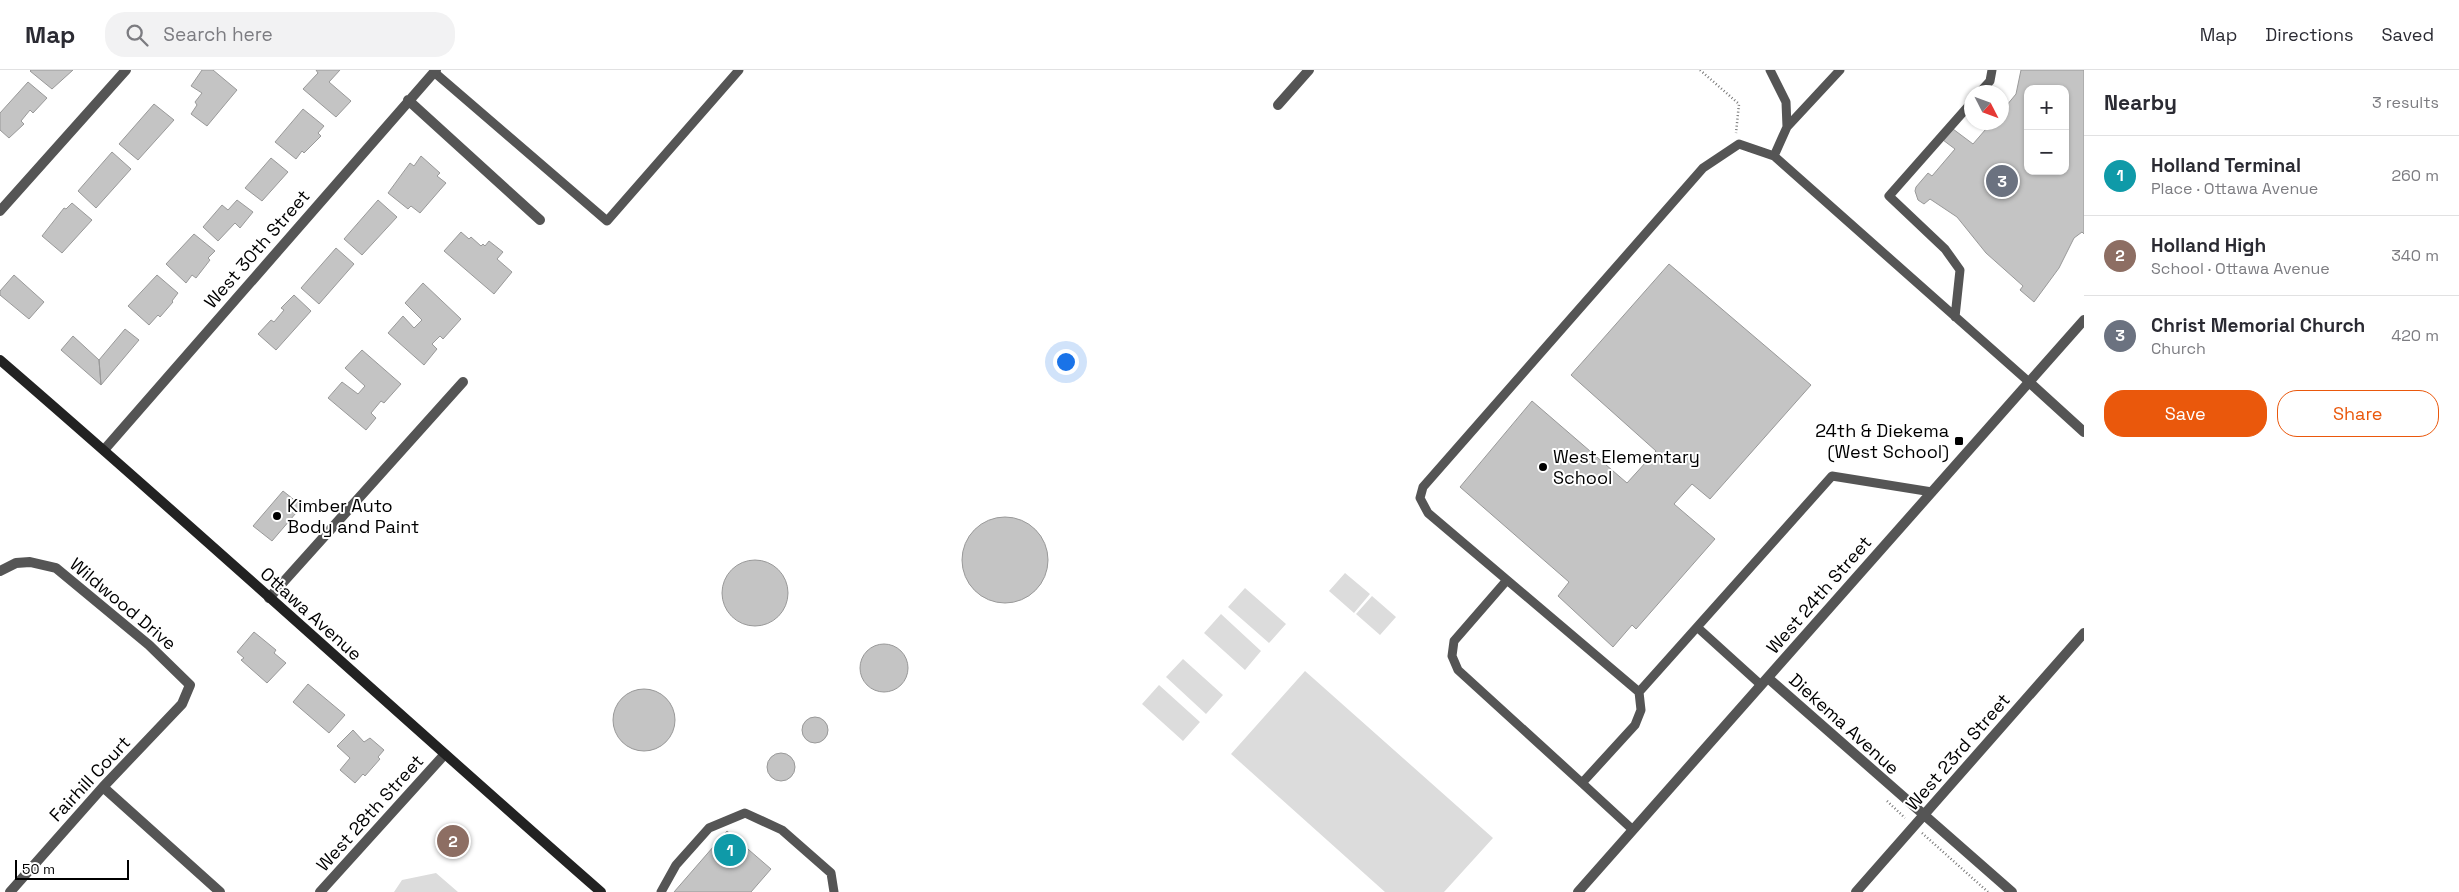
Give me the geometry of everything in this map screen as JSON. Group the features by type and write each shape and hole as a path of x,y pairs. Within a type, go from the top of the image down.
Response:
{"street":[{"path":"0,211 126,70"},
{"path":"1278,105 1309,70"},
{"name":"West 30th Street","path":"104,450 435,71"},
{"path":"408,100 540,220"},
{"name":"West 24th Street","path":"1578,892 2084,320"},
{"name":"Ottawa Avenue","path":"0,360 104,450 594,890"},
{"path":"269,598 463,382"},
{"path":"2029,382 2084,432"},
{"name":"Wildwood Drive","path":"0,571 16,563 30,562 56,568 149,645 190,685"},
{"name":"West 23rd Street","path":"1856,892 2084,633"},
{"name":"Diekema Avenue","path":"1764,682 2012,892"},
{"name":"Fairhill Court","path":"10,892 103,787 182,704 190,685"},
{"name":"West 28th Street","path":"320,892 444,755"},
{"path":"103,787 220,892"}],"lane":[{"path":"435,71 606,221 739,70"},
{"path":"1770,70 1786,102 1787,127"},
{"path":"1774,156 1787,127 1840,70"},
{"path":"1986,85 1990,81 1992,70"},
{"path":"1955,316 1960,270 1945,249 1889,196 1964,111"},
{"path":"1582,783 1635,724 1641,710 1639,692 1428,513 1420,498 1423,487 1703,168 1739,144 1774,156 2029,382"},
{"path":"1639,692 1832,476 1932,492"},
{"path":"1507,580 1454,641 1452,656 1458,670 1633,830"},
{"path":"1697,627 1764,682"},
{"path":"661,892 676,865 710,828 745,813 782,830 832,873 834,892"}],"path":[{"path":"1700,70 1739,104 1736,140 1739,144"}],"shaded area":[{"path":"1345,573 1370,594 1354,613 1329,591"},
{"path":"1245,588 1286,624 1269,643 1228,607"},
{"path":"1372,596 1396,617 1380,635 1356,614"},
{"path":"1221,614 1261,651 1245,670 1204,633"},
{"path":"1183,659 1223,695 1206,714 1166,677"},
{"path":"1305,671 1493,838 1444,892 1385,892 1231,754"},
{"path":"1159,685 1200,722 1183,741 1142,704"},
{"path":"436,873 458,892 394,892 402,880"}],"building":[{"path":"31,70 73,70 52,89 30,71"},
{"path":"202,70 213,70 237,90 207,126 191,114 197,105 195,102 202,93 191,86"},
{"path":"316,70 340,70 329,82 351,101 336,117 303,89 318,73"},
{"path":"2021,70 2084,70 2084,234 2082,232 2074,238 2059,268 2034,302 2020,290 2023,286 1986,253 1957,217 1930,199 1924,204 1918,200 1915,191 1916,187 1928,173 1932,176 1955,149 1943,140 1953,129 1973,144 1985,130 2009,130 2009,102 2016,94"},
{"path":"28,82 47,98 33,113 30,110 21,121 24,124 9,138 0,130 0,113"},
{"path":"154,104 174,120 138,160 119,144"},
{"path":"303,109 324,126 318,133 321,136 304,153 302,151 296,159 275,142"},
{"path":"112,152 131,169 96,208 78,191"},
{"path":"421,156 440,173 437,176 446,183 420,213 411,206 408,209 388,193 410,163 414,166"},
{"path":"271,158 288,172 262,201 245,188"},
{"path":"237,200 253,212 240,228 235,223 218,241 203,227 222,205 228,210"},
{"path":"378,200 397,217 362,255 344,239"},
{"path":"72,203 92,220 62,253 42,236 64,208 66,209"},
{"path":"461,232 469,239 471,237 481,246 483,244 485,246 489,241 503,252 497,259 512,272 494,294 444,251"},
{"path":"194,234 215,251 208,258 210,260 196,278 192,275 186,283 166,264"},
{"path":"336,248 354,264 319,304 301,288"},
{"name":"West Elementary School","path":"1669,264 1811,385 1710,499 1692,484 1674,504 1715,539 1636,629 1632,625 1613,647 1558,596 1569,582 1460,487 1532,401 1627,483 1656,451 1571,375"},
{"path":"14,275 44,302 29,319 0,295 0,291"},
{"path":"157,275 178,293 160,317 158,315 149,325 128,306"},
{"path":"423,283 461,319 443,339 440,336 432,344 437,349 424,365 388,333 403,316 414,328 422,320 405,303"},
{"path":"294,295 311,311 276,350 258,334 271,320 274,322 284,310 281,308"},
{"path":"125,329 139,340 101,385 99,360"},
{"path":"73,336 99,360 101,385 61,350"},
{"path":"362,350 401,384 384,403 381,401 371,413 376,418 366,430 328,398 342,382 358,394 365,386 345,368"},
{"name":"Kimber Auto Body and Paint","path":"283,491 302,506 272,541 253,526"},
{"path":"1005,517 1021,520 1029,524 1041,536 1045,544 1048,560 1045,576 1041,584 1029,596 1021,600 1005,603 989,600 981,596 969,584 965,576 962,560 965,544 969,536 981,524 989,520"},
{"path":"749,560 761,560 773,565 783,575 788,587 786,606 773,621 761,626 749,626 737,621 727,611 722,599 722,587 727,575 737,565"},
{"path":"254,632 276,650 274,653 286,663 267,683 241,660 244,658 237,652"},
{"path":"884,644 893,646 901,651 906,659 908,668 906,677 901,685 893,690 884,692 875,690 867,685 862,677 860,668 862,659 867,651 875,646"},
{"path":"308,684 345,715 329,733 293,702"},
{"path":"638,689 650,689 666,698 673,708 675,720 673,732 666,742 650,751 638,751 627,746 618,737 613,726 613,714 618,703 627,694"},
{"path":"815,717 824,721 828,730 824,739 815,743 806,739 802,730 806,721"},
{"path":"353,730 364,742 370,738 384,750 378,757 380,759 365,776 363,774 355,783 340,770 350,758 337,746"},
{"path":"781,753 791,757 795,767 791,777 781,781 771,777 767,767 771,757"},
{"path":"727,831 771,869 751,892 674,892"}],"place":[{"name":"Christ Memorial Church","path":"2002,181"},
{"name":"24th & Diekema (West School)","path":"1959,441"},
{"name":"West Elementary School","path":"1543,467"},
{"name":"Kimber Auto Body and Paint","path":"277,516"},
{"name":"Holland High","path":"453,841"},
{"name":"Holland Terminal","path":"730,850"}]}
